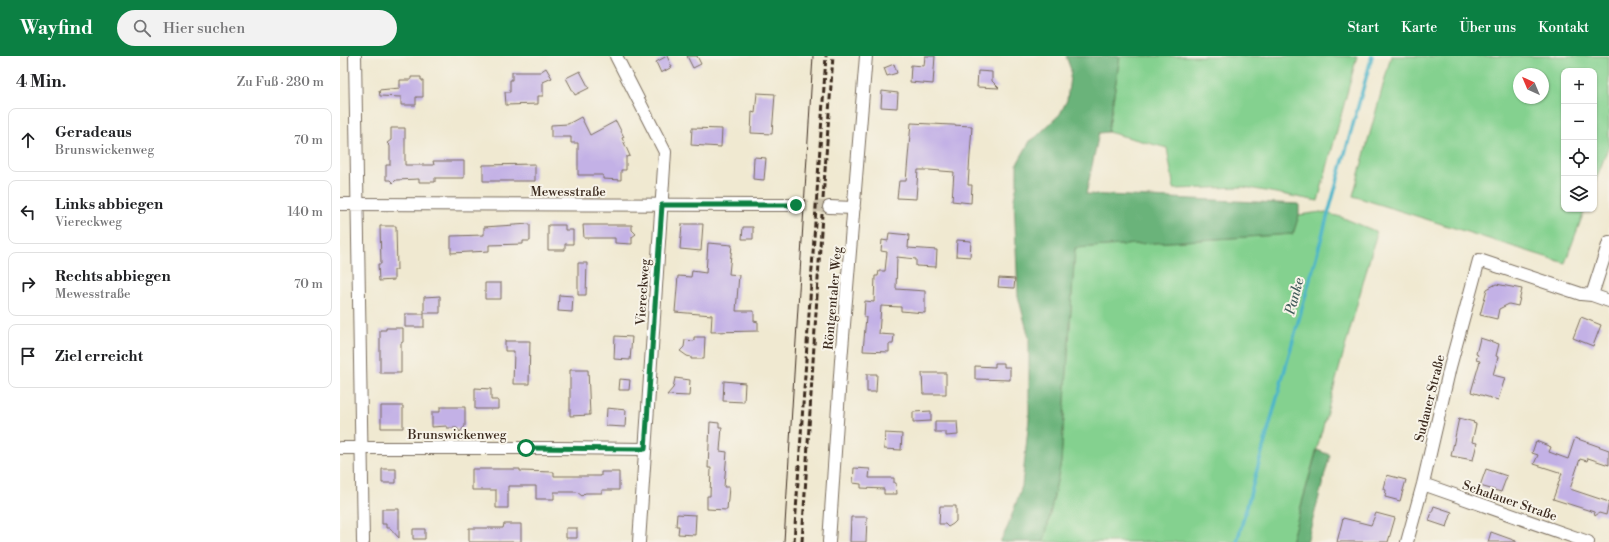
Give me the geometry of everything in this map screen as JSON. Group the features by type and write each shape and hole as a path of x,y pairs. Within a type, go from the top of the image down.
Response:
{"street":[{"path":"355,56 363,542"},
{"name":"Viereckweg","path":"616,56 665,152 639,542"},
{"name":"Röntgentaler Weg","path":"829,542 841,361 866,56"},
{"name":"Mewesstraße","path":"340,204 796,205"},
{"path":"829,207 854,208"},
{"path":"1609,242 1592,295 1609,301"},
{"name":"Sudauer Straße","path":"1407,542 1423,484 1450,367 1479,260 1581,294 1592,295"},
{"name":"Brunswickenweg","path":"340,448 645,449"},
{"name":"Schalauer Straße","path":"1423,484 1588,542"}],"green space":[{"path":"1066,56 1120,56 1108,132 1099,133 1086,194 1299,204 1299,215 1293,234 1075,248 1061,462 1045,538 1043,542 1000,542 1008,526 1022,486 1029,419 1029,338 1018,296 1014,199 1017,185 1017,164 1030,141 1060,114 1067,100 1071,70"},
{"path":"1120,56 1357,56 1318,201 1244,187 1174,189 1167,148 1108,132"},
{"path":"1391,56 1609,56 1609,145 1597,177 1597,68 1561,68 1561,212 1584,212 1565,263 1353,196"},
{"path":"1321,212 1341,217 1375,231 1376,236 1291,542 1043,542 1061,462 1075,248 1293,234 1299,215"},
{"path":"1317,450 1330,455 1307,542 1291,542"}],"building":[{"path":"667,56 672,67 661,73 656,62"},
{"path":"687,56 697,56 701,64 693,68"},
{"path":"925,56 935,56 933,84 910,82 911,65 924,66"},
{"path":"894,64 897,73 887,76 884,68"},
{"path":"546,68 552,78 543,82 543,96 538,96 538,104 506,105 505,92 510,92 512,72 540,72"},
{"path":"580,71 589,88 575,95 566,78"},
{"path":"978,71 992,72 992,81 999,88 977,87"},
{"path":"411,77 421,77 421,80 423,80 423,97 416,97 416,105 401,105 401,97 380,96 379,90 400,88 400,80 411,80"},
{"path":"882,91 898,93 897,108 881,107"},
{"path":"757,93 775,94 772,134 751,133 752,112 755,113"},
{"path":"581,117 590,135 616,121 624,137 622,138 630,156 626,157 626,170 621,170 621,180 603,179 603,175 578,175 578,143 571,143 571,137 551,137 551,125 568,124"},
{"path":"911,123 972,126 968,185 972,185 971,203 952,201 954,172 929,170 918,170 916,199 897,198 899,181 906,181"},
{"path":"391,128 405,128 405,165 434,165 433,161 464,161 464,178 435,178 435,182 419,182 419,179 396,180 393,183 390,180 386,180 386,165 390,165 390,146 387,143 391,140"},
{"path":"692,128 722,129 721,147 691,145"},
{"path":"754,157 766,158 764,180 753,179"},
{"path":"535,164 535,181 483,181 483,165"},
{"path":"530,224 530,241 523,241 523,244 489,245 489,251 451,253 451,236 484,235 484,227"},
{"path":"682,224 703,224 701,251 680,249"},
{"path":"548,225 565,225 565,230 573,230 573,244 565,244 565,250 548,250"},
{"path":"583,225 632,225 632,230 636,234 632,237 632,244 615,243 615,238 584,238"},
{"path":"380,226 396,226 397,270 394,270 394,280 379,281 378,264 381,264"},
{"path":"743,227 753,227 753,239 742,239"},
{"path":"889,233 909,235 908,248 937,250 936,267 916,266 916,259 897,257 896,289 925,291 925,313 901,311 901,307 881,306 879,334 894,335 893,344 889,344 889,352 863,351 866,317 864,317 865,301 874,302 875,276 878,276 879,271 885,271 887,252 881,251 882,240 888,241"},
{"path":"957,240 971,241 970,257 956,256"},
{"path":"708,243 732,245 729,274 739,275 736,311 754,311 754,321 758,322 758,331 711,332 712,315 675,312 678,276 691,277 692,271 706,273"},
{"path":"578,263 587,263 586,295 578,295"},
{"path":"999,278 1015,279 1014,288 998,287"},
{"path":"485,283 501,283 501,299 485,299"},
{"path":"1496,284 1522,289 1518,306 1509,304 1499,309 1497,319 1480,315 1487,289"},
{"path":"559,295 573,296 572,312 558,311"},
{"path":"440,296 440,313 424,313 424,297"},
{"path":"405,314 424,314 424,327 405,327"},
{"path":"1581,317 1601,325 1593,346 1573,338"},
{"path":"386,328 403,328 403,342 401,343 401,373 380,373 380,330 386,330"},
{"path":"615,336 632,337 630,360 614,359"},
{"path":"694,337 705,337 704,359 691,359 691,357 680,351 684,347 685,340 694,341"},
{"path":"1480,338 1499,344 1496,356 1498,357 1493,375 1505,378 1498,400 1471,392 1480,361 1476,360 1478,355 1476,354"},
{"path":"505,341 530,341 529,384 513,384 514,351 505,351"},
{"path":"995,363 1004,363 1004,367 1010,367 1010,380 975,379 975,366 995,367"},
{"path":"570,370 588,370 590,415 570,416"},
{"path":"922,373 946,373 946,394 923,394"},
{"path":"867,374 877,374 876,392 867,392"},
{"path":"675,378 690,380 689,396 667,395 673,388"},
{"path":"620,379 630,380 629,390 619,390"},
{"path":"724,381 745,383 744,402 723,401"},
{"path":"475,388 491,389 491,400 498,400 498,409 475,409"},
{"path":"381,406 403,406 403,428 381,428"},
{"path":"440,407 465,407 465,426 460,432 457,428 447,428 447,426 432,427 432,412 440,412"},
{"path":"607,408 626,410 625,427 606,426"},
{"path":"931,411 931,421 913,422 913,412"},
{"path":"1459,418 1474,422 1473,423 1476,424 1472,442 1477,443 1473,460 1451,456"},
{"path":"935,421 957,421 958,435 946,436 946,432 935,432"},
{"path":"710,422 719,423 719,427 722,427 720,451 727,452 724,487 729,487 727,510 707,509 707,496 710,496 711,468 708,468"},
{"path":"885,433 902,434 901,450 884,449"},
{"path":"1575,438 1609,450 1609,465 1588,458 1587,461 1580,459 1570,489 1609,502 1606,515 1599,513 1595,516 1594,512 1553,499 1562,473 1534,464 1538,455 1532,453 1536,441 1551,447 1549,452 1568,459"},
{"path":"854,468 870,469 869,478 894,478 897,494 884,494 884,489 861,488 861,484 853,483"},
{"path":"382,469 396,469 396,483 382,483"},
{"path":"472,469 520,469 520,471 554,472 554,476 601,476 601,472 619,472 619,490 602,490 602,493 585,493 582,496 577,492 554,492 554,499 536,499 536,486 508,486 508,508 496,508 496,490 472,490"},
{"path":"1486,469 1507,476 1501,492 1480,486"},
{"path":"1387,475 1406,480 1400,501 1385,497 1386,490 1384,489"},
{"path":"940,506 956,506 956,521 948,527 945,524 939,524"},
{"path":"1434,506 1452,512 1447,527 1429,521"},
{"path":"382,509 399,509 399,538 390,528 386,528 386,524 382,524"},
{"path":"1376,513 1395,518 1388,542 1337,542 1343,518 1371,525"},
{"path":"677,514 696,515 695,535 678,534 679,526 676,526"},
{"path":"851,517 867,517 866,542 850,542"},
{"path":"504,524 521,524 521,542 469,542 469,528 503,528"},
{"path":"566,528 577,528 577,538 566,538"},
{"path":"413,529 425,529 425,539 413,539"},
{"path":"1491,532 1516,541 1516,542 1488,542"}],"waterway":[{"name":"Panke","path":"1237,542 1372,56"}],"tunnel":[{"path":"796,205 829,207"}],"tram line":[{"path":"784,542 813,56"}],"railway":[{"path":"794,542 826,56"},
{"path":"823,199 833,56"},
{"path":"802,542 822,214"}],"route":[{"path":"526,448 645,449 662,205 796,205"}]}
